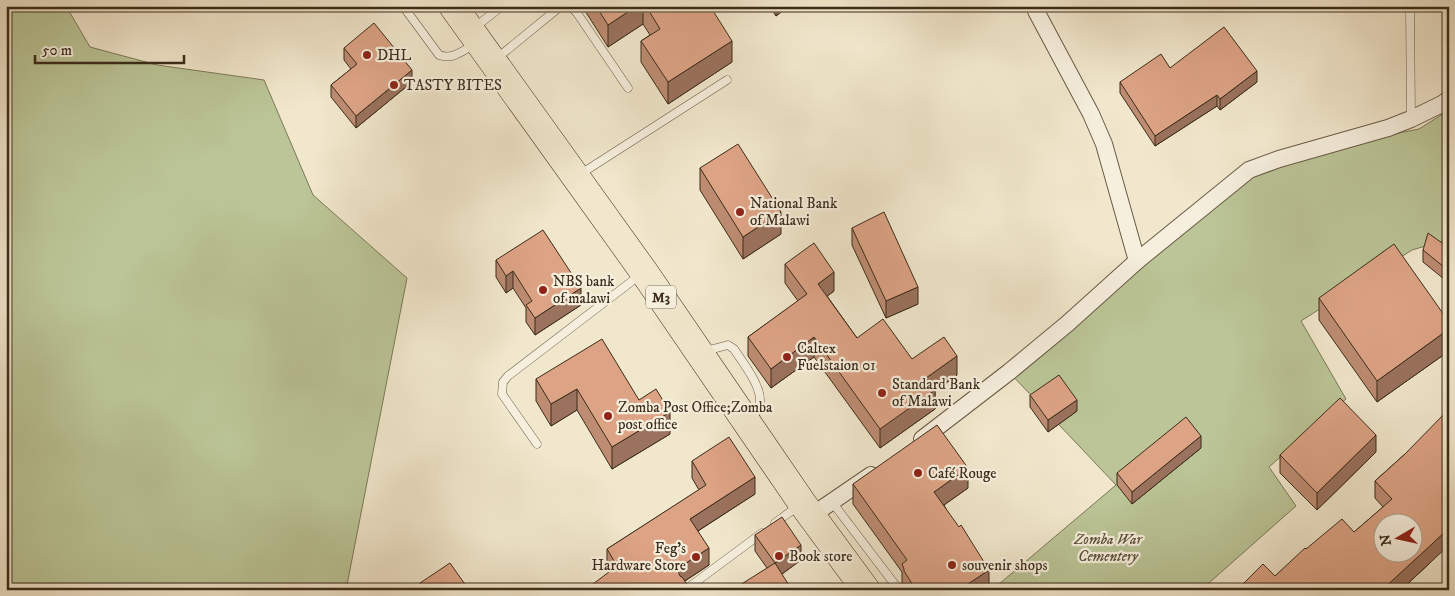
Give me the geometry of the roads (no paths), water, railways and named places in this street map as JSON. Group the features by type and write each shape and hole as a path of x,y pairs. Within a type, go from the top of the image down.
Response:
{"highway":[{"name":"M3","path":"453,6 644,272 748,425 815,507 866,590"}],"street":[{"path":"1036,11 1091,114 1104,144 1138,261"},
{"path":"908,448 1009,372 1138,261 1249,170 1279,158 1388,128 1412,119 1449,99"},
{"path":"815,507 886,464"}],"lane":[{"path":"403,6 439,55 446,57 454,56 481,45 561,6"},
{"path":"481,45 502,6"},
{"path":"570,6 577,13 628,88"},
{"path":"1410,6 1412,119"},
{"path":"576,177 727,80"},
{"path":"537,444 502,394 503,382 508,376 644,272"},
{"path":"685,590 815,507 898,590"}],"place":[{"name":"DHL","path":"367,55"},
{"name":"TASTY BITES","path":"394,85"},
{"name":"National Bank of Malawi","path":"740,212"},
{"name":"NBS bank of malawi","path":"543,290"},
{"name":"Caltex Fuelstaion 01","path":"787,357"},
{"name":"Standard Bank of Malawi","path":"882,393"},
{"name":"Zomba Post Office;Zomba post office","path":"608,416"},
{"name":"Café Rouge","path":"918,473"},
{"name":"Book store","path":"779,556"},
{"name":"Feg's Hardware Store","path":"696,557"},
{"name":"souvenir shops","path":"952,565"}],"park label":[{"name":"Zomba War Cementery","path":"1108,548"}]}
